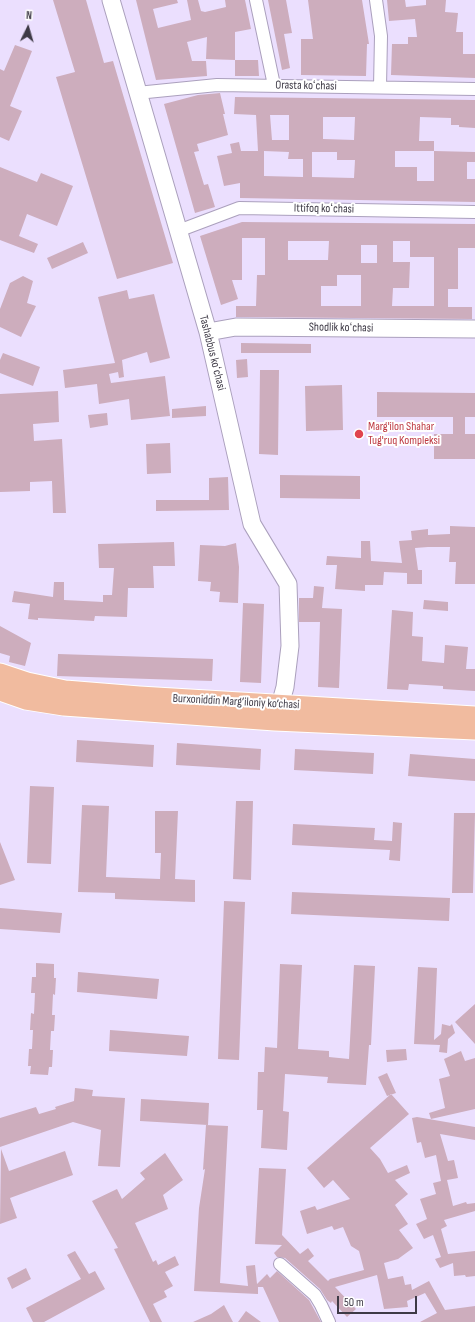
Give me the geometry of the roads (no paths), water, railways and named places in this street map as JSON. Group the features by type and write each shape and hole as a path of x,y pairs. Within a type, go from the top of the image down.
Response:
{"main road":[{"name":"Burxoniddin Marg’iloniy ko’chasi","path":"0,673 27,682 66,690 278,713 475,730"},
{"name":"Burxoniddin Marg’iloniy ko’chasi","path":"0,691 26,700 64,706 278,713 475,716"}],"street":[{"name":"Tashabbus koʻchasi","path":"111,0 208,332 252,524 288,584 290,646 285,687 278,713"},
{"path":"256,0 274,86"},
{"path":"376,0 381,36 380,87"},
{"name":"Orasta koʻchasi","path":"137,93 217,85 475,89"},
{"name":"Ittifoq koʻchasi","path":"178,230 239,208 475,212"},
{"name":"Shodlik koʻchasi","path":"208,332 236,327 475,329"},
{"path":"280,1264 315,1295 329,1322"}],"place":[{"name":"Marg'ilon Shahar Tug'ruq Kompleksi","path":"359,434"}]}
